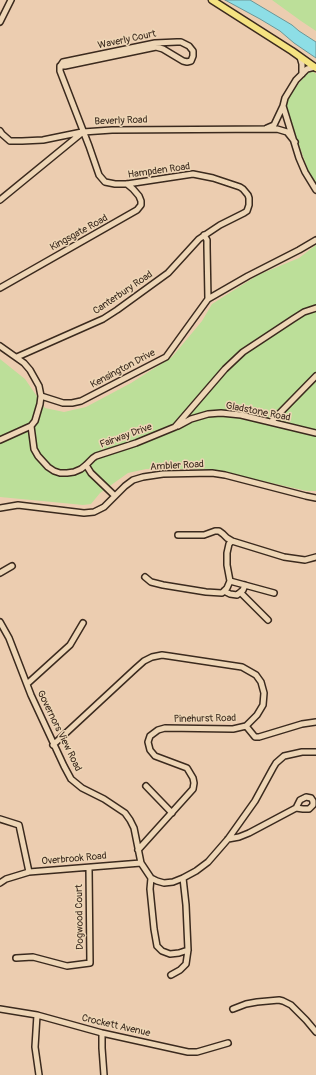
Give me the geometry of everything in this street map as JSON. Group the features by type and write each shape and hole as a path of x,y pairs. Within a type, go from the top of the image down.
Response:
{"main road":[{"path":"212,0 315,68"}],"street":[{"path":"0,22 11,0"},
{"name":"Waverly Court","path":"161,42 182,42 192,48 193,52 192,60 186,62 163,49 156,47 60,66 63,62 161,42"},
{"path":"300,57 302,74"},
{"name":"Hampden Road","path":"60,66 60,72 99,175 105,182 127,184 193,174 233,184 244,190 249,198 247,211 204,235"},
{"path":"266,129 274,124 296,80 308,69 315,68"},
{"path":"283,106 299,158 305,172 316,190"},
{"name":"Beverly Road","path":"0,200 83,132 112,130 266,129 284,130 295,142"},
{"path":"0,131 10,141 43,140 83,132"},
{"name":"Kingsgate Road","path":"0,288 137,210 141,205 141,200 133,189 127,184"},
{"path":"204,235 207,240 208,247 208,298"},
{"name":"Canterbury Road","path":"17,357 102,319 117,310 168,273 204,235"},
{"name":"Kensington Drive","path":"41,396 63,403 82,401 166,357 208,298 316,240"},
{"name":"Fairway Drive","path":"31,426 34,449 48,467 60,473 74,472 86,465 96,456 136,443 175,427 225,369 243,352 304,312 316,308"},
{"path":"0,346 17,357 30,370 36,378 41,396 38,415 31,426 0,440"},
{"path":"271,422 316,376"},
{"name":"Gladstone Road","path":"175,427 191,419 214,413 241,415 316,433"},
{"path":"86,465 91,473 115,496"},
{"name":"Ambler Road","path":"0,508 18,505 84,513 94,512 104,507 133,480 163,474 212,473 225,475 316,498"},
{"path":"178,535 204,535 219,531 232,541 272,553 305,560 316,557"},
{"path":"145,577 151,582 163,585 222,593 230,582 227,565 227,553 229,544 232,541"},
{"path":"0,573 12,566"},
{"path":"230,582 256,588 265,592 274,593"},
{"path":"224,590 237,595 241,593 245,585"},
{"path":"241,593 268,620"},
{"name":"Governors View Road","path":"0,622 9,638 53,744 71,779 82,788 125,812 134,828 141,864 150,878"},
{"path":"27,684 70,645 84,623"},
{"name":"Pinehurst Road","path":"53,744 144,661 152,658 162,655 242,667 256,675 261,682 264,693 263,705 257,715 246,726 232,729 165,728 158,730 150,736 148,742 150,750 155,756 187,768 193,778 194,783 193,790 138,850"},
{"path":"246,726 255,737 259,737 302,724 316,722"},
{"path":"188,950 170,954 162,951 157,946 150,878 164,883 173,882 184,878 208,862 228,839 255,800 276,763 284,756 302,752 316,752"},
{"path":"146,786 172,813"},
{"path":"228,839 249,833 296,808"},
{"name":"Overbrook Road","path":"0,819 19,825 29,872 141,864"},
{"name":"Dogwood Court","path":"16,958 33,957 67,966 90,963 89,868"},
{"path":"0,883 6,879 29,872"},
{"path":"171,975 180,970 186,964 188,950 184,878"},
{"path":"233,1009 257,1002 283,1001 291,1004 316,1032"},
{"name":"Crockett Avenue","path":"0,1009 37,1015 102,1034 188,1052 197,1052 228,1043"},
{"path":"37,1015 36,1047 39,1075"},
{"path":"102,1034 104,1075"}],"green space":[{"path":"272,0 316,0 316,31 301,21"},
{"path":"310,69 316,74 316,185 309,173 287,111 286,100"},
{"path":"316,245 316,491 307,491 209,469 146,469 128,473 100,493 91,504 83,505 0,497 0,359 25,379 45,408 64,412 86,407 131,383 172,357 202,321 212,304 258,275 299,258"}],"water":[{"path":"225,0 250,0 292,25 316,42 316,58 294,43 280,31"}]}
